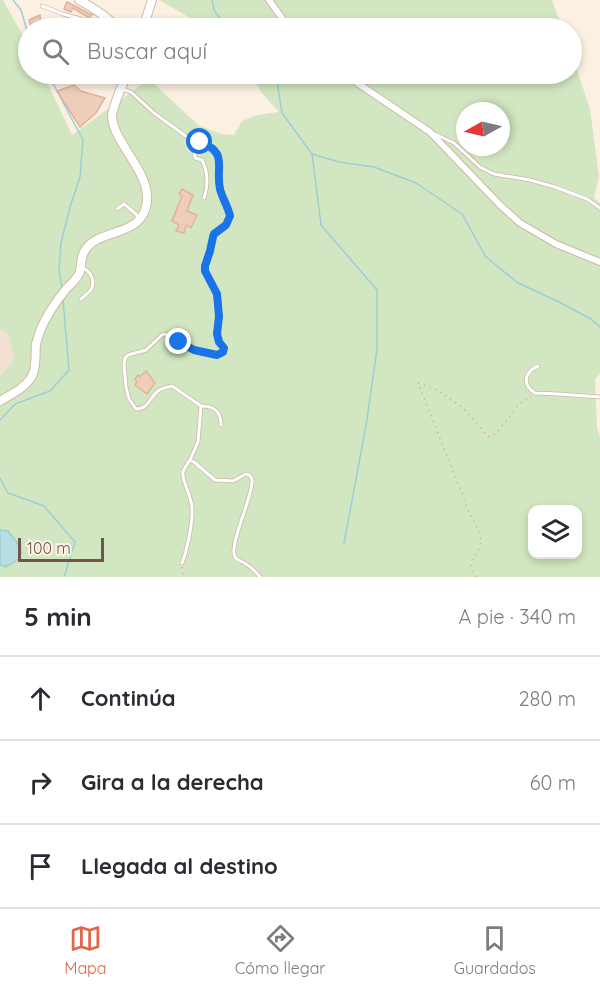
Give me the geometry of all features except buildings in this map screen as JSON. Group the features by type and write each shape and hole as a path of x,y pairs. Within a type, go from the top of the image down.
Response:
{"street":[{"path":"79,0 108,18"},
{"path":"146,18 152,0"},
{"path":"269,0 282,18"},
{"path":"0,400 23,387 33,374 36,343 41,329 66,290 78,276 84,251 97,239 130,227 145,211 146,188 114,127 112,117 124,84"},
{"path":"359,84 430,132 520,223 556,244 600,262"}],"lane":[{"path":"42,6 77,18"},
{"path":"122,89 131,92 154,113 194,142 212,149 218,156 220,189 230,216 226,225 214,234 205,266 205,271 217,294 219,316 217,334 224,348 223,352 217,355 190,349 164,333 146,350 126,357 124,365 129,399 136,410 141,410 160,390 170,386 201,406 217,411 221,417 221,425"},
{"path":"430,132 454,143 480,167 494,174 555,187 587,199 600,208"},
{"path":"194,142 195,158 202,160 206,169 207,190 204,198"},
{"path":"117,209 124,204 136,214 139,220"},
{"path":"81,268 88,270 93,284 90,291 81,299"},
{"path":"538,366 530,371 527,377 528,388 535,393 600,397"},
{"path":"182,563 186,554 192,508 183,472 198,442 201,406"},
{"path":"190,460 215,480 233,481 246,474 251,477 251,488 233,553 260,577"}],"path":[{"path":"476,577 472,571 471,562 479,550 481,537 418,383 437,390 462,407 489,437 497,434 519,404 535,393"},
{"path":"182,563 184,577"}],"shaded area":[{"path":"0,329 8,334 15,359 0,375"}],"green space":[{"path":"0,0 3,0 18,27 18,84 48,84 72,135 142,84 154,84 198,125 221,134 234,135 242,121 257,115 279,112 257,84 582,84 590,109 599,177 594,198 600,203 600,373 595,380 597,429 600,436 600,577 0,577 0,375 15,359 8,334 0,329"},
{"path":"159,0 552,0 558,18 190,18"}],"water":[{"path":"0,530 8,531 21,551 18,559 6,567 0,565"}],"waterway":[{"path":"13,0 21,10 23,18"},
{"path":"212,0 214,10 220,18"},
{"path":"53,84 83,140 80,177 61,243 59,270 62,289"},
{"path":"277,84 282,113 312,154 339,162 374,167 416,183 462,214 486,257 518,283 591,319 600,327"},
{"path":"312,154 321,225 377,290 377,349 366,426 344,543"},
{"path":"0,420 15,404 50,391 69,370 63,300"},
{"path":"0,478 8,493 44,506 75,542 64,577"}],"route":[{"path":"179,342 190,349 217,355 222,354 224,348 217,334 219,316 217,294 205,271 205,263 214,234 226,225 230,216 220,189 220,162 216,151 200,142"}]}
